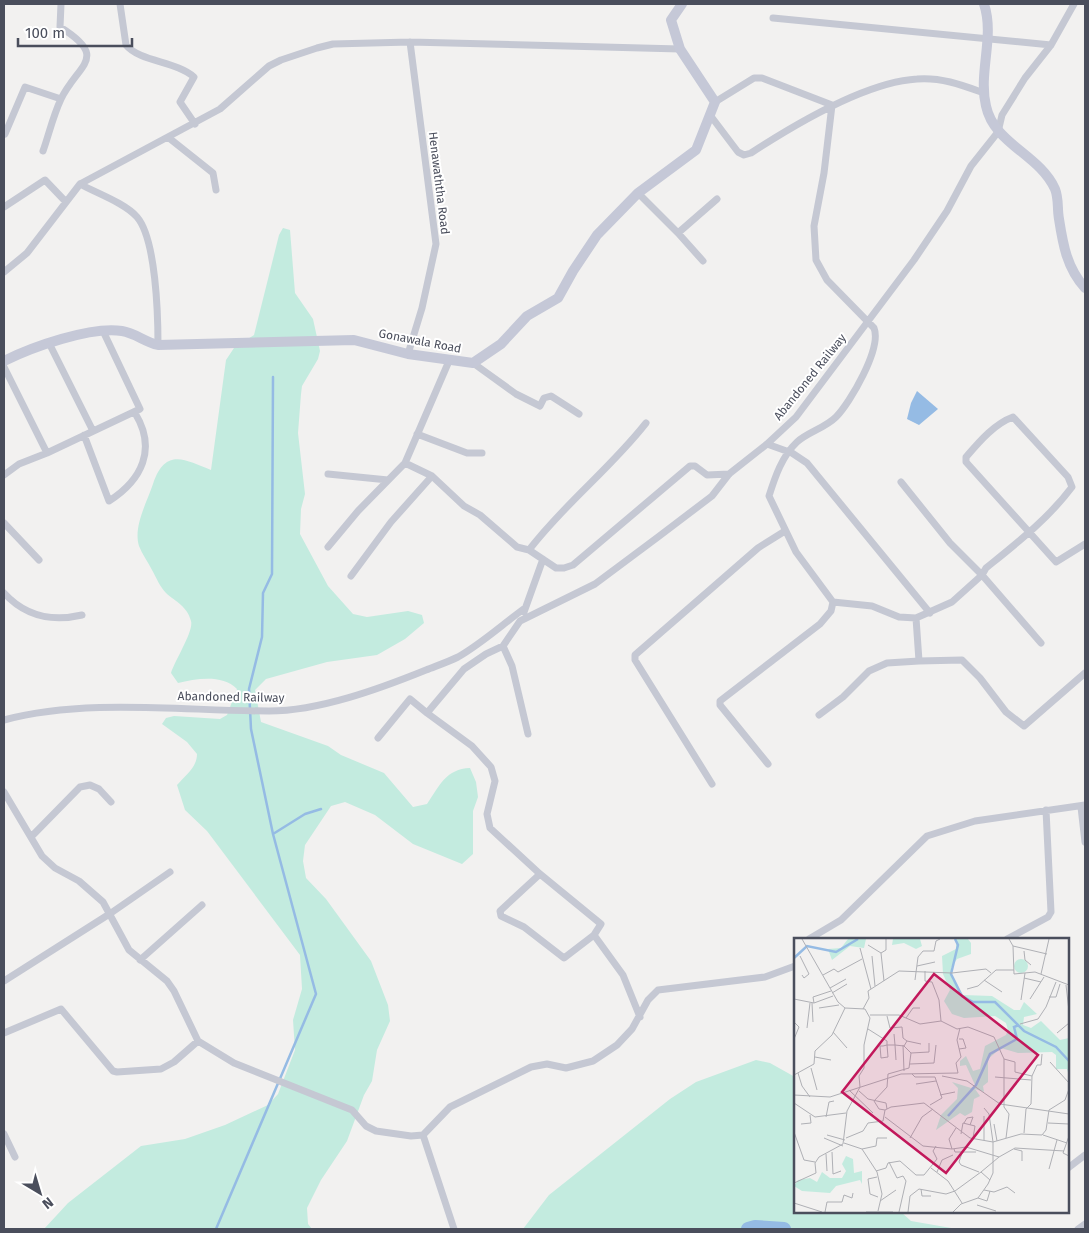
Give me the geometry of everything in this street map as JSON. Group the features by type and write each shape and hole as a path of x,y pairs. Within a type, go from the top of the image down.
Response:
{"street":[{"path":"42,151 61,99 87,63 87,52 77,37 60,27 61,4"},
{"path":"120,4 126,45 130,50 166,63 194,77 180,102 195,124"},
{"path":"682,4 671,20 680,49 715,102 754,78 762,78 832,106"},
{"path":"984,4 989,26 984,93 990,118 998,132 1042,170 1054,189 1069,266 1085,288"},
{"name":"Abandoned Railway","path":"427,713 464,669 486,654 503,646 520,621 595,584 712,496 729,474 767,444 796,417 914,260 947,211 971,166 998,132 1002,115 1025,78 1050,45 1074,4"},
{"path":"773,18 1050,45"},
{"path":"4,272 27,253 80,184 220,109 268,66 281,60 333,44 410,42 680,49"},
{"name":"Henawaththa Road","path":"408,354 422,308 436,244 410,42"},
{"path":"710,115 738,152 744,155 751,153 832,106 886,84 918,78 954,81 984,93"},
{"path":"5,134 25,86 61,99"},
{"name":"Gonawala Road","path":"158,345 354,340 408,354 473,363 501,344 527,316 558,298 597,235 638,193 696,150 715,102"},
{"path":"832,106 824,173 814,226 816,260 827,280 868,322 876,333 874,348 849,398 835,418 797,442 781,465 769,496 796,552 833,602 872,606 899,617 916,618 952,602 982,575 986,568 1028,533 1055,510 1072,487 1068,478 1013,417 1005,420 985,436 966,457 966,462 1028,533 1056,562 1085,544"},
{"path":"169,138 213,173 216,190"},
{"path":"4,207 46,180 66,202"},
{"path":"4,361 49,343 103,331 128,332 158,345 158,310 147,237 144,230 137,217 123,206 80,184"},
{"path":"638,193 703,261"},
{"path":"678,233 717,200"},
{"path":"4,475 19,464 140,410 103,331"},
{"path":"49,343 93,431"},
{"path":"328,547 405,463 449,361"},
{"path":"473,363 516,394 540,406 544,398 551,396 579,414"},
{"path":"4,367 47,453"},
{"path":"84,435 109,501 131,484 142,466 146,449 142,425 135,413"},
{"path":"529,550 552,520 630,444 646,423"},
{"path":"417,434 467,453 482,453"},
{"path":"767,444 789,452 806,463 930,613"},
{"path":"405,463 432,476 464,506 480,515 517,547 529,550 556,568 574,565 690,466 694,466 707,474 729,474"},
{"path":"328,474 388,480"},
{"path":"351,576 391,522 432,476"},
{"path":"901,482 950,543 982,575 1041,643"},
{"path":"4,523 39,560"},
{"path":"712,784 635,660 635,655 758,548 785,531"},
{"path":"520,621 543,559"},
{"path":"4,593 25,611 46,618 82,615"},
{"path":"768,764 720,705 720,702 820,624 831,611 833,602"},
{"name":"Abandoned Railway","path":"4,720 26,714 65,710 172,708 287,710 329,701 389,685 458,657 525,608"},
{"path":"916,618 919,661"},
{"path":"503,646 512,666 528,734"},
{"path":"819,715 843,697 869,671 887,663 962,660 980,678 1006,712 1024,726 1085,673"},
{"path":"378,738 410,699 472,746 491,767 495,781 487,814 490,828 540,874 600,924 594,935 564,958 524,927 501,916 500,911 540,874"},
{"path":"32,837 80,787 90,785 99,789 111,802"},
{"path":"4,792 42,856 55,868 78,881 103,902 111,913 129,950 167,981 174,991 198,1041 234,1064 352,1110 366,1126 376,1131 411,1136 423,1135 450,1107 531,1067 547,1064 566,1068 593,1061 617,1045 640,1017 648,1000 658,990 765,977 794,966"},
{"path":"811,938 841,920 927,836 974,821 1083,806 1085,842"},
{"path":"1009,938 1048,917 1051,912 1046,810"},
{"path":"4,981 111,913 170,872"},
{"path":"140,960 202,905"},
{"path":"594,935 623,975 640,1017"},
{"path":"4,1033 61,1009 113,1071 117,1072 161,1069 174,1062 198,1041"},
{"path":"4,1134 15,1157"},
{"path":"423,1135 454,1229"},
{"path":"1069,1167 1085,1155"},
{"path":"1078,1229 1085,1224"}],"green space":[{"path":"283,228 290,230 295,293 313,319 320,351 318,359 302,386 301,394 298,433 305,494 301,509 300,534 328,586 353,614 367,617 408,611 422,615 424,623 405,639 377,655 327,662 266,679 255,690 261,722 328,746 341,755 384,773 413,807 427,804 444,779 449,775 455,771 470,768 476,782 478,797 473,811 473,854 462,864 413,844 375,815 345,802 331,806 305,845 303,861 306,878 326,899 371,961 388,1005 390,1021 377,1050 372,1081 364,1095 347,1141 321,1180 307,1208 308,1224 312,1229 44,1229 68,1203 141,1146 185,1139 225,1125 268,1105 278,1094 295,1050 293,1020 302,989 300,955 207,831 185,810 177,785 193,767 197,754 187,742 162,724 166,718 174,716 220,719 227,715 237,689 231,684 216,679 201,679 178,683 171,673 190,632 191,621 184,608 162,588 140,549 138,539 139,523 144,507 158,472 164,465 170,460 178,459 211,470 226,360 234,348 254,335 279,235"},
{"path":"756,1060 770,1063 794,1076 794,1213 902,1213 911,1221 957,1229 523,1229 549,1195 670,1099 696,1082"}],"water":[{"path":"917,391 938,409 919,425 907,419 911,403"}],"waterway":[{"path":"216,1229 316,994 273,834 251,729 249,689 262,637 263,593 272,574 273,377"},
{"path":"273,834 305,814 321,809"},
{"path":"748,1229 755,1227 784,1229"}]}
